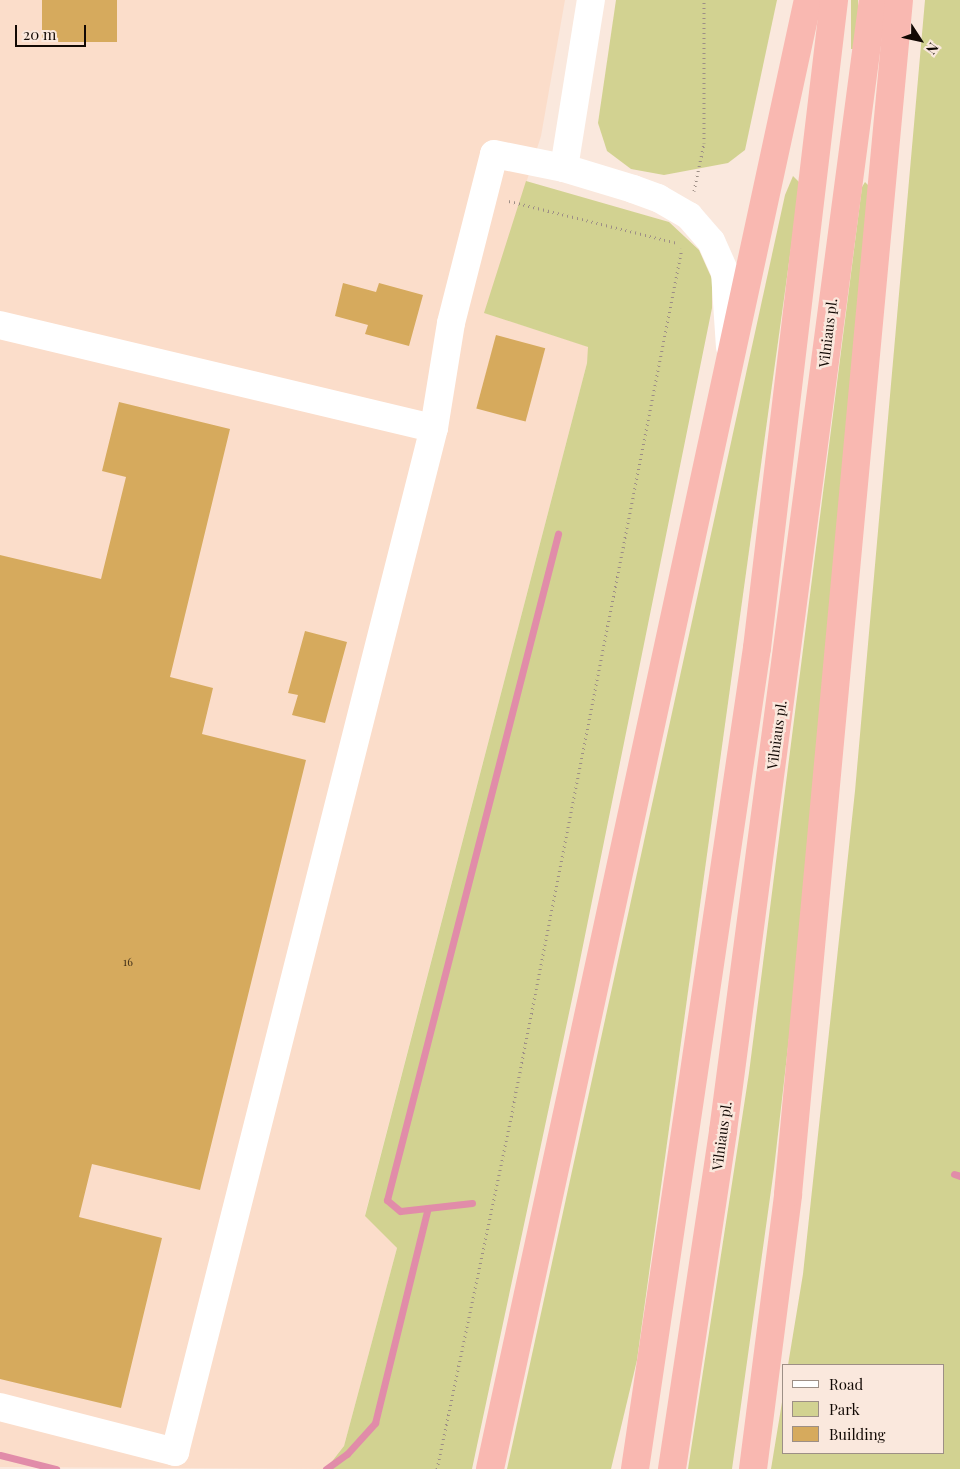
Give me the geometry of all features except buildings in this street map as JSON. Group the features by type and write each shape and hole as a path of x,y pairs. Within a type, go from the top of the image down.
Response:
{"highway":[{"path":"490,1469 808,0"},
{"path":"635,1469 757,648 834,0"},
{"name":"Vilniaus pl.","path":"672,1469 723,1131 873,0"},
{"path":"753,1469 790,1175 899,0"}],"street":[{"path":"564,168 591,0"},
{"path":"0,1407 175,1452 434,428 450,323 494,154 564,168 658,198 689,216 710,241 725,272 730,360"},
{"path":"0,325 434,428"}],"path":[{"path":"698,168 704,143 704,0"},
{"path":"437,1469 513,1108 683,244 484,195"}],"shaded area":[{"path":"0,0 565,0 541,136 485,313 589,347 587,363 365,1215 397,1248 344,1446 326,1469 0,1467"}],"green space":[{"path":"616,0 777,0 745,150 728,163 664,175 631,169 607,151 598,123"},
{"path":"851,0 858,0 858,49 851,49"},
{"path":"925,0 960,0 960,1469 771,1469 782,1402 782,1454 945,1454 945,1364 788,1364 803,1274 855,791"},
{"path":"793,176 800,183 637,1360 611,1469 507,1469 785,195"},
{"path":"526,181 669,222 699,250 712,279 712,308 575,985 472,1469 326,1469 344,1446 397,1248 365,1216 587,363 588,347 484,313"},
{"path":"865,182 870,187 803,916 774,1169 732,1469 688,1469 749,1073 862,187"}],"waterway":[{"path":"472,1203 400,1211 387,1200 558,534"},
{"path":"954,1174 960,1176"},
{"path":"326,1469 347,1454 375,1423 428,1208"},
{"path":"0,1455 56,1469"}]}
